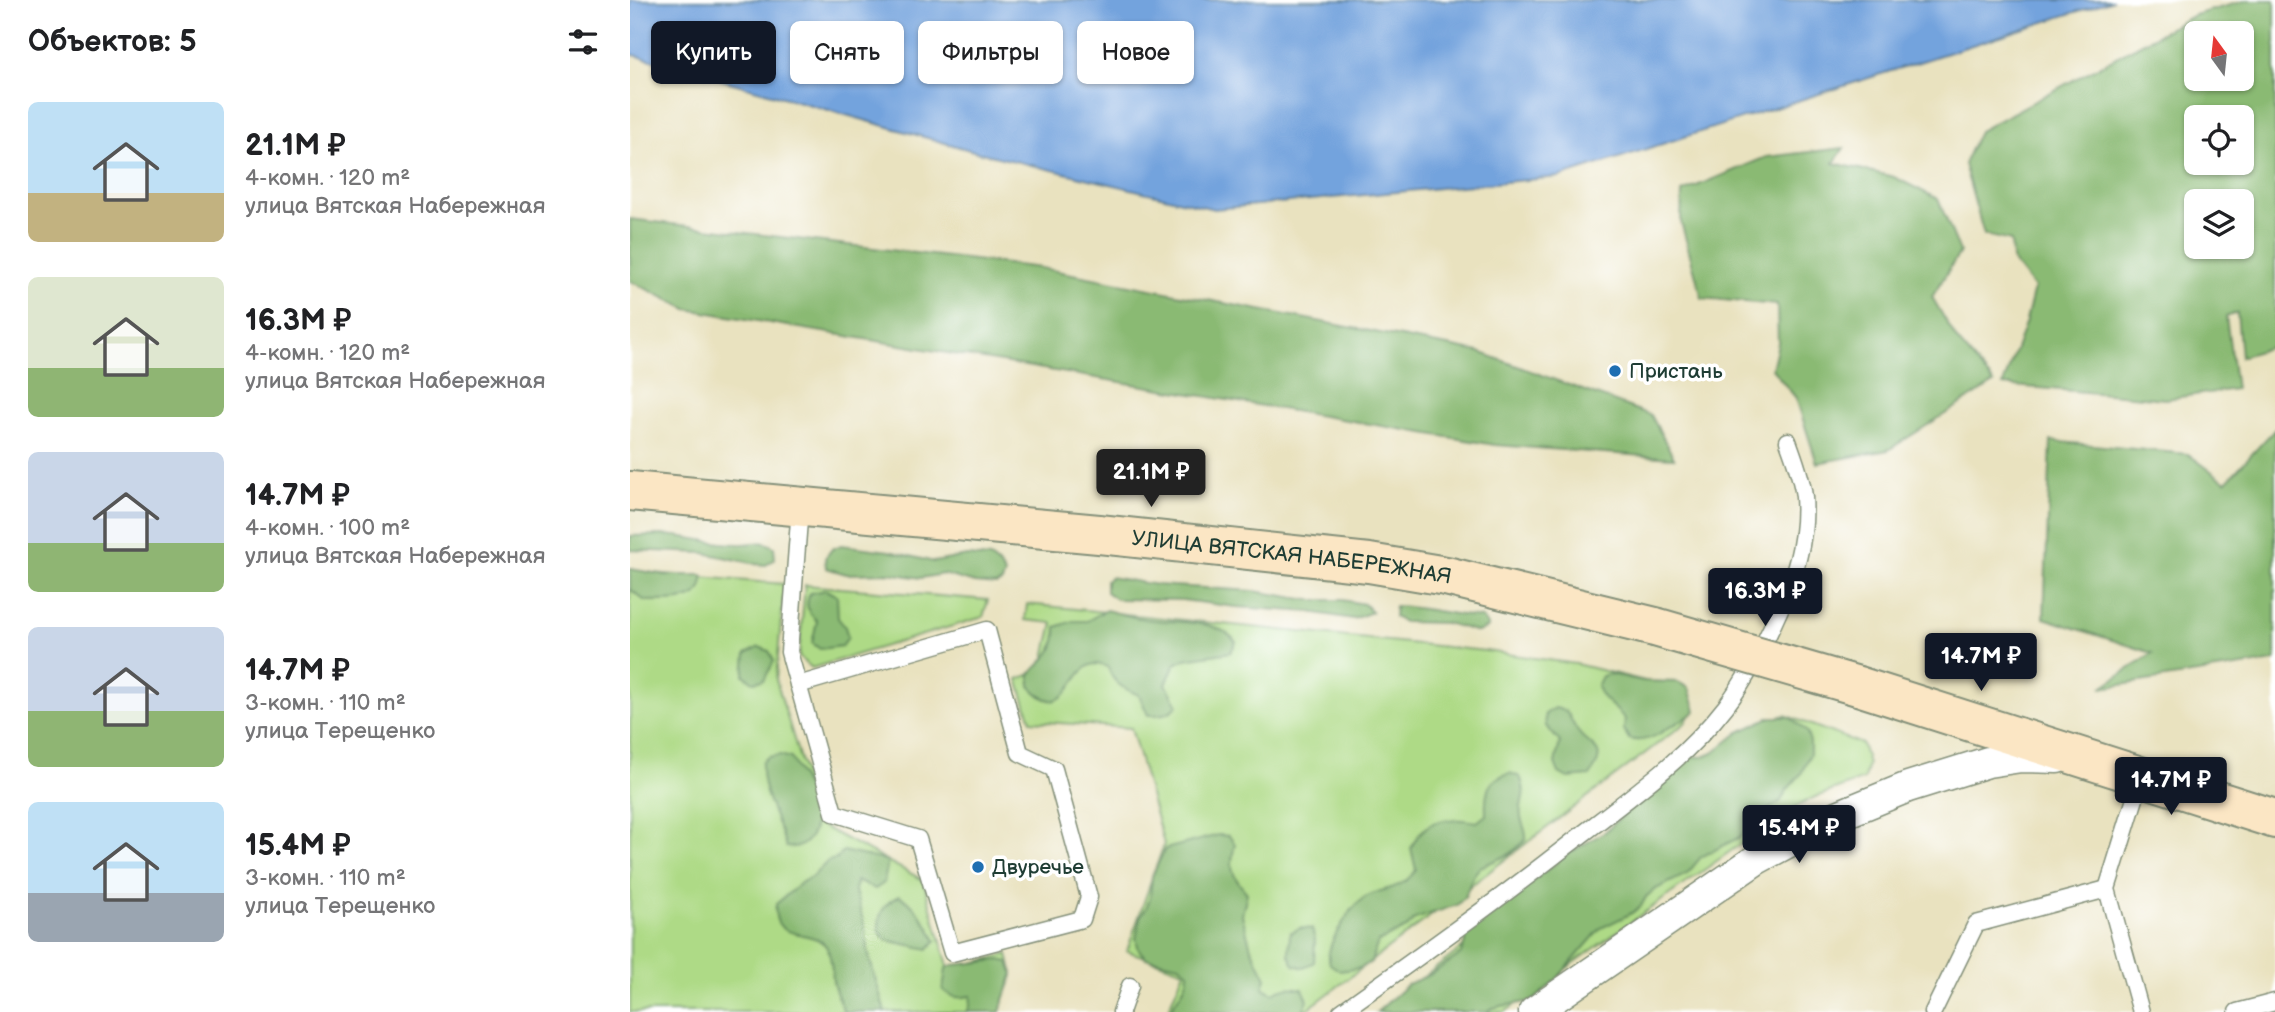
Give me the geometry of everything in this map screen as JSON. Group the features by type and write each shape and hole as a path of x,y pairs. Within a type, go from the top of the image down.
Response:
{"street":[{"name":"УЛИЦА ВЯТСКАЯ НАБЕРЕЖНАЯ","path":"630,491 1275,551 1446,576 1655,627 1858,686 2085,759"},
{"path":"1534,1012 1757,859 1835,817 1908,787 1988,762 2021,757 2085,759 2275,819"}],"lane":[{"path":"1341,1012 1493,904 1657,776 1725,708 1769,635 1796,574 1804,526 1804,495 1788,440"},
{"path":"798,685 987,630 1020,753 1054,769 1090,897 1082,919 952,953 918,839 834,813 798,685 789,652 800,507"},
{"path":"2141,1012 2108,889 2142,776"},
{"path":"1933,1012 1976,924 2108,889"},
{"path":"1121,1012 1130,986"},
{"path":"2237,1012 2275,1002"}],"green space":[{"path":"2248,0 2275,0 2275,335 2271,347 2241,357 2237,313 2226,317 2236,389 2166,399 2003,385 2026,321 2034,288 2012,260 2011,241 1984,235 1964,164 1979,131 2194,15"},
{"path":"1844,148 1834,163 1894,177 1938,199 1960,252 1932,297 1957,340 1994,383 1888,450 1817,463 1796,398 1772,369 1778,343 1777,305 1702,298 1681,222 1682,192 1766,157"},
{"path":"630,219 1041,268 1479,352 1651,415 1674,458 1495,445 687,309 630,281"},
{"path":"2275,429 2275,661 2101,688 2152,653 2044,618 2051,441 2188,454 2226,482"},
{"path":"663,535 722,543 765,543 774,547 775,559 766,565 704,553 630,550 630,536"},
{"path":"841,545 889,551 934,562 967,556 990,558 1005,574 1002,582 996,585 975,583 943,574 921,578 889,573 846,574 826,568 825,558 832,549"},
{"path":"630,569 666,575 703,575 702,585 692,597 683,600 645,601 630,589"},
{"path":"630,571 784,584 776,680 820,825 923,880 949,969 1008,954 1013,976 998,1012 630,1012"},
{"path":"1110,577 1157,585 1254,591 1309,600 1342,600 1364,604 1372,612 1353,619 1310,612 1182,600 1116,599 1106,592 1106,581"},
{"path":"805,585 988,600 983,617 812,668 799,657"},
{"path":"826,590 837,596 838,618 848,637 842,646 820,649 812,643 817,621 807,605 810,593"},
{"path":"1027,604 1486,651 1576,664 1682,690 1694,707 1685,723 1304,1012 1167,1012 1184,971 1127,951 1164,844 1131,728 1031,721 1018,679 1042,670 1053,623 1025,620"},
{"path":"1395,606 1482,618 1488,627 1478,632 1446,623 1404,622 1394,617"},
{"path":"1106,610 1142,619 1210,626 1220,629 1236,642 1231,652 1185,659 1175,664 1166,684 1178,705 1164,714 1148,715 1139,695 1119,685 1108,667 1097,664 1087,667 1061,698 1053,700 1043,697 1030,686 1030,674 1053,648 1056,627 1073,621 1087,621"},
{"path":"759,647 769,651 774,661 764,680 753,682 744,675 746,654"},
{"path":"1609,674 1644,681 1678,682 1689,688 1696,711 1654,736 1643,740 1629,739 1624,730 1625,719 1605,700 1597,686 1602,676"},
{"path":"1555,708 1566,711 1575,728 1596,749 1599,759 1590,776 1568,778 1559,773 1555,763 1560,742 1546,726 1545,714"},
{"path":"1785,715 1862,744 1868,764 1864,779 1813,798 1784,813 1505,1012 1377,1012 1461,949 1721,765 1764,722"},
{"path":"1770,717 1790,717 1807,732 1810,742 1810,754 1801,774 1781,801 1763,813 1740,837 1701,857 1687,874 1654,890 1632,913 1601,928 1557,979 1533,1001 1501,1006 1487,1012 1377,1012 1408,984 1431,974 1461,954 1468,933 1475,925 1566,855 1606,831 1681,760 1713,753 1739,732"},
{"path":"780,755 791,758 806,786 813,807 814,828 810,837 797,847 786,847 764,784 762,762 768,757"},
{"path":"1510,773 1520,777 1523,783 1520,812 1526,840 1510,854 1480,867 1473,876 1465,897 1457,905 1415,919 1408,927 1378,942 1371,962 1361,968 1340,971 1330,964 1329,954 1334,938 1357,904 1369,895 1395,887 1416,870 1411,848 1423,830 1438,821 1456,819 1477,822 1486,815 1487,794 1492,783"},
{"path":"1218,835 1229,836 1235,844 1233,871 1247,893 1242,915 1251,948 1266,978 1263,988 1273,993 1288,988 1303,989 1308,1000 1303,1012 1170,1012 1184,988 1188,972 1179,965 1146,958 1139,950 1136,939 1140,917 1150,898 1152,876 1165,849"},
{"path":"843,851 888,861 884,883 875,889 856,881 855,891 869,957 885,1012 844,1012 834,985 827,948 814,938 787,931 776,917 776,904 828,861 837,859"},
{"path":"899,896 916,909 933,935 936,941 928,949 886,940 879,932 882,911"},
{"path":"1300,928 1312,929 1315,940 1314,962 1304,968 1294,965 1289,955 1290,933"},
{"path":"999,960 1009,962 1013,973 1000,1012 967,1012 971,996 956,997 943,990 946,968"}],"water":[{"path":"630,0 2113,0 1559,177 1214,209 977,152 736,84 776,84 776,21 651,21 651,60 630,54"}],"place":[{"name":"Пристань","path":"1615,371"},
{"name":"Двуречье","path":"978,867"}]}
